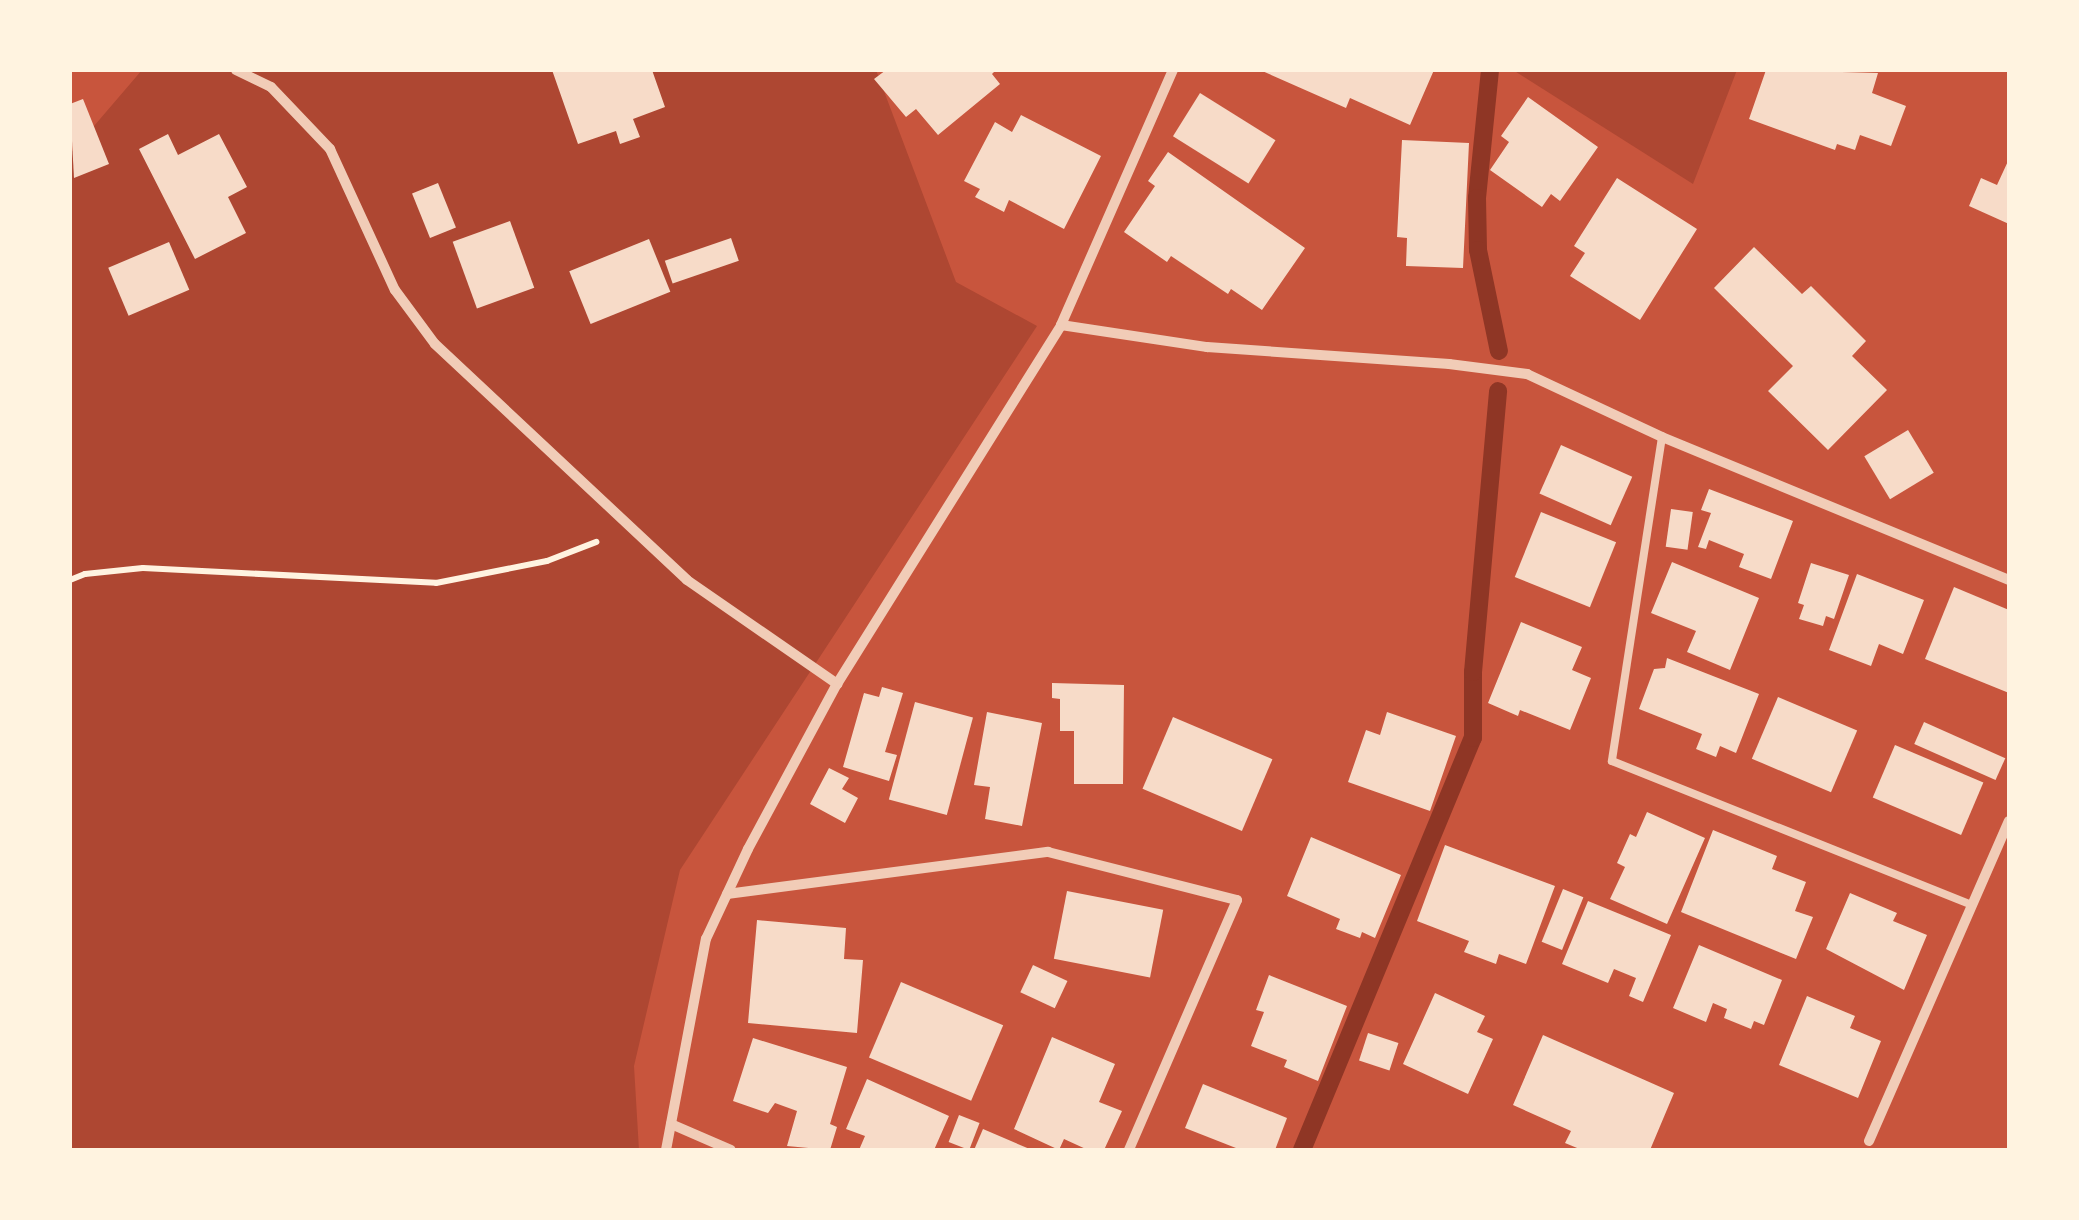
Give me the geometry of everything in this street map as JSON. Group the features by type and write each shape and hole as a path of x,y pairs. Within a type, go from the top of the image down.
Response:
{"street":[{"path":"236,70 271,86 330,148 395,290 435,344 687,580 837,684"},
{"path":"666,1150 706,938 837,684 1061,324 1173,70"},
{"path":"1061,324 1207,347 1449,364 1527,374 1662,437 2009,580"},
{"path":"1869,1142 2009,821"},
{"path":"727,894 1048,852 1238,900 1130,1150"},
{"path":"671,1124 731,1150"}],"lane":[{"path":"1662,437 1612,761 1972,905"}],"path":[{"path":"70,580 85,574 143,568 436,583 546,561 632,528"}],"shaded area":[{"path":"142,70 876,70 956,282 1037,326 680,870 634,1066 639,1150 70,1150 70,154"},
{"path":"1513,70 1737,70 1693,184"}],"building":[{"path":"552,70 652,70 665,107 633,119 640,137 620,144 616,131 578,144"},
{"path":"886,70 996,70 992,74 1000,84 938,135 916,109 906,117 874,79"},
{"path":"1260,70 1434,70 1410,125 1350,98 1346,108"},
{"path":"1766,70 1878,73 1872,93 1906,106 1891,146 1860,135 1855,150 1837,144 1835,150 1749,119"},
{"path":"1200,93 1275,140 1248,183 1173,136"},
{"path":"1528,97 1598,147 1560,201 1551,194 1542,207 1490,170 1509,142 1501,136"},
{"path":"83,99 109,164 74,178 70,104"},
{"path":"1021,115 1101,156 1064,229 1009,200 1004,212 975,197 980,189 964,181 995,122 1012,132"},
{"path":"168,134 178,155 219,134 247,187 228,197 246,233 195,259 139,149"},
{"path":"1402,140 1469,143 1463,268 1406,266 1407,238 1397,237"},
{"path":"1168,152 1305,248 1262,310 1231,289 1228,294 1171,256 1167,262 1124,232 1155,186 1148,181"},
{"path":"2009,159 2009,224 1969,206 1981,178 1997,185"},
{"path":"1617,178 1697,229 1640,320 1570,276 1585,253 1574,246"},
{"path":"438,183 456,228 430,238 412,193"},
{"path":"510,221 534,288 477,309 453,242"},
{"path":"731,238 739,261 673,283 665,261"},
{"path":"649,239 670,292 591,324 569,271"},
{"path":"169,242 189,290 129,316 108,268"},
{"path":"1754,247 1802,294 1811,286 1866,341 1852,356 1887,390 1828,450 1768,391 1793,366 1714,288"},
{"path":"1908,430 1934,473 1890,499 1864,456"},
{"path":"1561,445 1632,477 1611,525 1539,493"},
{"path":"1709,489 1793,521 1771,579 1739,567 1744,554 1709,540 1706,549 1698,547 1711,513 1701,510"},
{"path":"1671,509 1693,512 1687,550 1666,547"},
{"path":"1541,512 1616,542 1590,607 1515,577"},
{"path":"1672,562 1759,598 1730,670 1687,652 1696,631 1651,613"},
{"path":"1811,563 1849,575 1834,619 1826,616 1823,626 1799,619 1804,605 1798,603"},
{"path":"1857,574 1924,600 1903,654 1879,644 1871,666 1829,650"},
{"path":"1954,587 2009,610 2009,693 1925,659"},
{"path":"1521,622 1582,647 1572,670 1591,678 1570,730 1520,710 1518,716 1488,703"},
{"path":"1667,658 1759,694 1736,753 1720,746 1716,757 1696,749 1702,734 1639,709 1654,669 1665,668"},
{"path":"1052,683 1124,685 1123,784 1074,784 1074,731 1060,731 1060,699 1052,698"},
{"path":"882,687 903,693 885,752 897,755 889,781 843,767 864,693 879,697"},
{"path":"1778,697 1857,731 1831,792 1752,759"},
{"path":"915,702 973,718 947,815 889,800"},
{"path":"987,712 1042,723 1022,826 985,819 990,787 974,785"},
{"path":"1387,712 1456,736 1430,811 1348,782 1366,730 1380,735"},
{"path":"1173,717 1272,759 1242,831 1143,789"},
{"path":"1924,722 2005,758 1996,780 1914,744"},
{"path":"1895,745 1983,783 1961,835 1873,797"},
{"path":"829,768 849,778 842,789 858,798 845,823 810,804"},
{"path":"1647,812 1705,838 1667,924 1610,899 1625,867 1617,863 1630,834 1636,837"},
{"path":"1713,830 1777,856 1772,869 1806,882 1795,911 1813,917 1796,959 1681,912"},
{"path":"1311,837 1401,875 1375,938 1362,932 1360,938 1336,929 1340,919 1287,896"},
{"path":"1445,845 1555,886 1526,964 1499,954 1496,964 1464,952 1469,941 1417,921"},
{"path":"1563,889 1583,897 1562,950 1542,942"},
{"path":"1067,891 1163,910 1150,977 1054,959"},
{"path":"1850,893 1897,913 1893,921 1927,935 1904,990 1826,949"},
{"path":"1588,901 1671,935 1643,1002 1629,996 1636,978 1614,969 1608,983 1562,964"},
{"path":"757,920 846,928 844,959 863,960 857,1033 748,1023"},
{"path":"1699,945 1782,980 1764,1025 1754,1021 1751,1029 1724,1018 1727,1009 1713,1003 1706,1022 1673,1008"},
{"path":"1033,965 1067,981 1055,1008 1020,992"},
{"path":"1269,975 1347,1006 1318,1081 1284,1067 1287,1060 1251,1046 1264,1012 1256,1010"},
{"path":"901,982 1003,1025 971,1101 869,1057"},
{"path":"1435,993 1485,1016 1477,1032 1493,1039 1468,1094 1403,1064"},
{"path":"1807,996 1855,1016 1850,1028 1881,1041 1858,1098 1779,1065"},
{"path":"1368,1033 1398,1043 1389,1070 1359,1061"},
{"path":"1543,1035 1674,1093 1650,1150 1582,1150 1565,1143 1571,1131 1513,1105"},
{"path":"1052,1037 1115,1064 1099,1102 1122,1111 1104,1150 1088,1150 1064,1139 1059,1150 1014,1129"},
{"path":"753,1038 847,1067 830,1124 837,1127 830,1150 787,1146 797,1111 775,1103 768,1113 733,1101"},
{"path":"867,1079 949,1116 934,1150 859,1150 865,1136 846,1129"},
{"path":"1203,1084 1287,1118 1275,1150 1241,1150 1185,1128"},
{"path":"959,1115 980,1123 969,1150 949,1142"},
{"path":"983,1129 1032,1150 974,1150"}],"waterway":[{"path":"1490,70 1477,198 1478,250 1499,351"},
{"path":"1302,1150 1473,738 1473,672 1498,391"}]}
